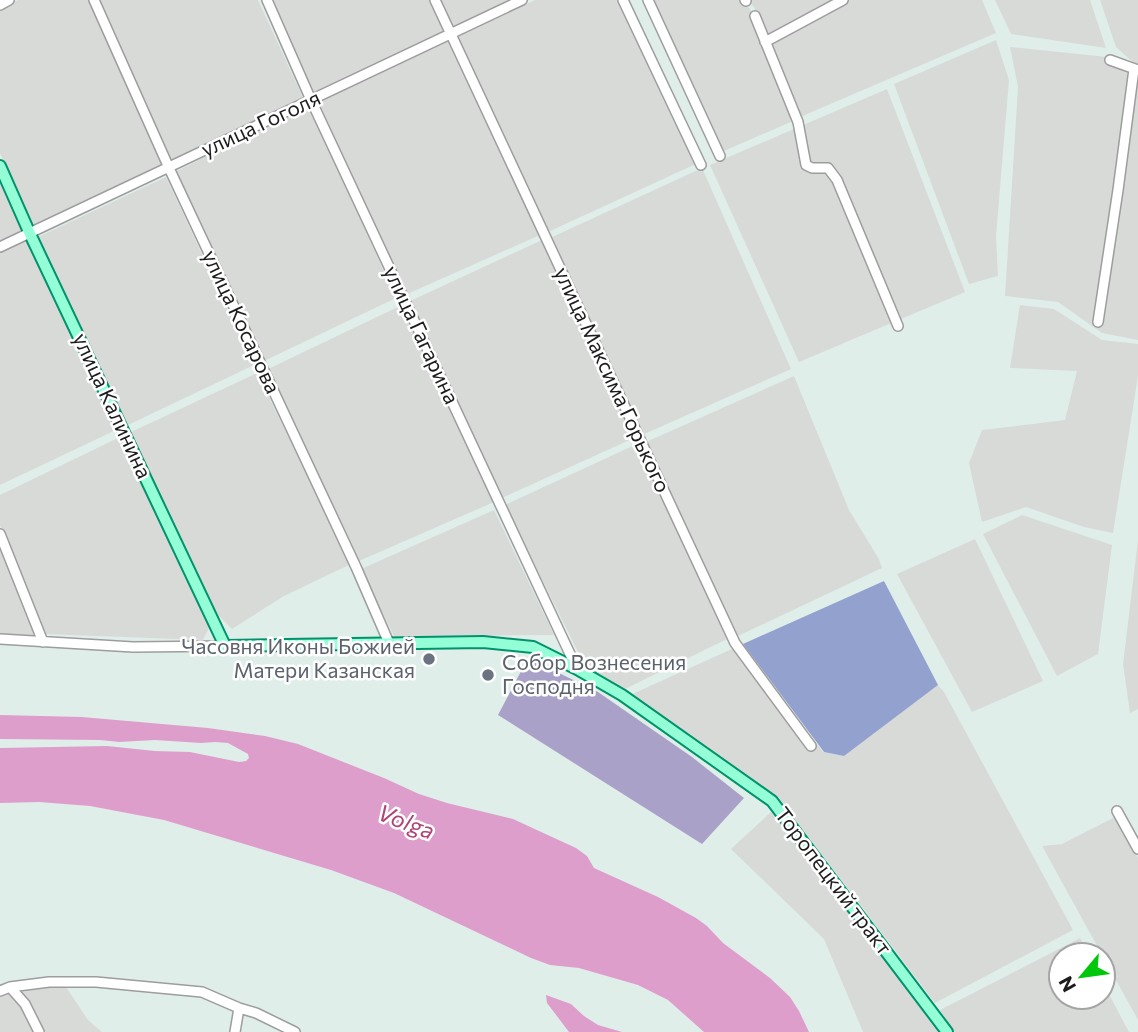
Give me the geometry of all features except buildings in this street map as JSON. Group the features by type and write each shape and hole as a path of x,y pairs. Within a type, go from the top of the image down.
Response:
{"main road":[{"name":"улица Калинина","path":"0,166 225,646"},
{"name":"Торопецкий тракт","path":"225,646 483,642 533,647 577,669 622,695 772,801 947,1032"}],"street":[{"path":"0,5 9,0"},
{"name":"улица Косарова","path":"94,0 169,168 356,566 389,643"},
{"name":"улица Гагарина","path":"267,0 311,100 577,669"},
{"name":"улица Максима Горького","path":"435,0 735,643 811,747"},
{"name":"улица Гоголя","path":"0,247 522,0"},
{"path":"623,0 701,165"},
{"path":"648,0 720,156"},
{"path":"765,42 843,0"},
{"path":"755,16 798,122 806,165 812,168 828,168 837,180 898,326"},
{"path":"1098,321 1136,70 1110,60"},
{"path":"0,534 43,642"},
{"path":"0,639 133,647 225,646"},
{"path":"1117,811 1138,849"},
{"path":"5,989 49,982 109,983 202,992 295,1032"},
{"path":"5,989 25,1004 39,1032"},
{"path":"235,1032 239,1008"}],"shaded area":[{"path":"18,0 88,0 163,166 33,227 0,153 0,9"},
{"path":"100,0 258,0 304,100 173,163"},
{"path":"268,0 430,0 445,32 313,96"},
{"path":"439,0 515,0 453,30"},
{"path":"535,0 621,0 698,163 548,232 456,37"},
{"path":"652,0 741,0 750,9 793,121 724,151"},
{"path":"748,0 838,0 766,38 754,7"},
{"path":"848,0 982,0 996,33 800,117 770,42 825,15"},
{"path":"995,0 1090,0 1106,48 1011,34"},
{"path":"1100,0 1138,0 1138,65 1116,47"},
{"path":"449,40 540,235 405,295 316,104"},
{"path":"996,40 1009,80 996,236 998,276 969,284 894,84"},
{"path":"1010,47 1107,57 1130,76 1138,76 1138,340 1102,333 1058,302 1005,296 1018,87"},
{"path":"887,89 965,292 799,362 710,165"},
{"path":"309,106 396,298 264,361 175,172"},
{"path":"702,168 791,369 642,435 550,238"},
{"path":"166,177 254,365 126,426 38,237"},
{"path":"0,182 24,232 0,243"},
{"path":"25,239 116,430 0,485 0,250"},
{"path":"542,240 634,438 502,498 408,302"},
{"path":"402,305 494,502 359,561 268,369"},
{"path":"1020,305 1054,309 1102,340 1138,344 1138,376 1113,533 1084,527 1026,507 982,522 969,463 982,430 1065,420 1077,371 1010,368"},
{"path":"257,373 351,564 284,596 232,629 215,612 129,433"},
{"path":"794,376 849,510 882,568 738,636 646,442"},
{"path":"120,437 211,624 203,640 44,634 0,525 0,495"},
{"path":"637,444 727,639 623,690 587,670 505,505"},
{"path":"494,510 554,635 394,636 361,569"},
{"path":"1022,515 1112,545 1098,654 1057,676 983,534"},
{"path":"975,539 1043,681 972,712 897,574"},
{"path":"1138,540 1138,709 1130,713 1123,664"},
{"path":"0,544 35,636 0,634"},
{"path":"884,581 938,685 844,756 824,752 743,644"},
{"path":"743,644 823,752 844,756 938,685 1073,930 1047,941 1047,944 935,1003 779,798 630,695"},
{"path":"528,658 598,692 692,757 744,798 702,844 498,715"},
{"path":"771,812 939,1032 863,1032 824,939 731,849"},
{"path":"1115,817 1138,858 1138,1020 1117,982 1117,941 1094,941 1042,846 1062,844"},
{"path":"1047,955 1047,1011 1117,1009 1129,1032 954,1032 940,1010"},
{"path":"64,984 88,1020 102,1032 42,1032 21,992"},
{"path":"0,994 11,994 25,1010 35,1032 0,1032"}],"water":[{"name":"Volga","path":"0,715 82,717 265,736 298,744 419,794 513,819 576,848 587,856 594,868 658,897 696,918 790,997 809,1032 704,1032 668,1000 638,985 579,968 550,965 531,958 394,893 331,870 164,820 90,806 39,802 0,803 0,748 107,746 190,752 239,762 249,758 248,754 228,743 215,742 0,739"},
{"path":"546,995 571,1004 598,1025 622,1032 569,1032 547,1003"}],"place":[{"name":"Часовня Иконы Божией Матери Казанская","path":"429,659"},
{"name":"Собор Вознесения Господня","path":"488,675"}]}
